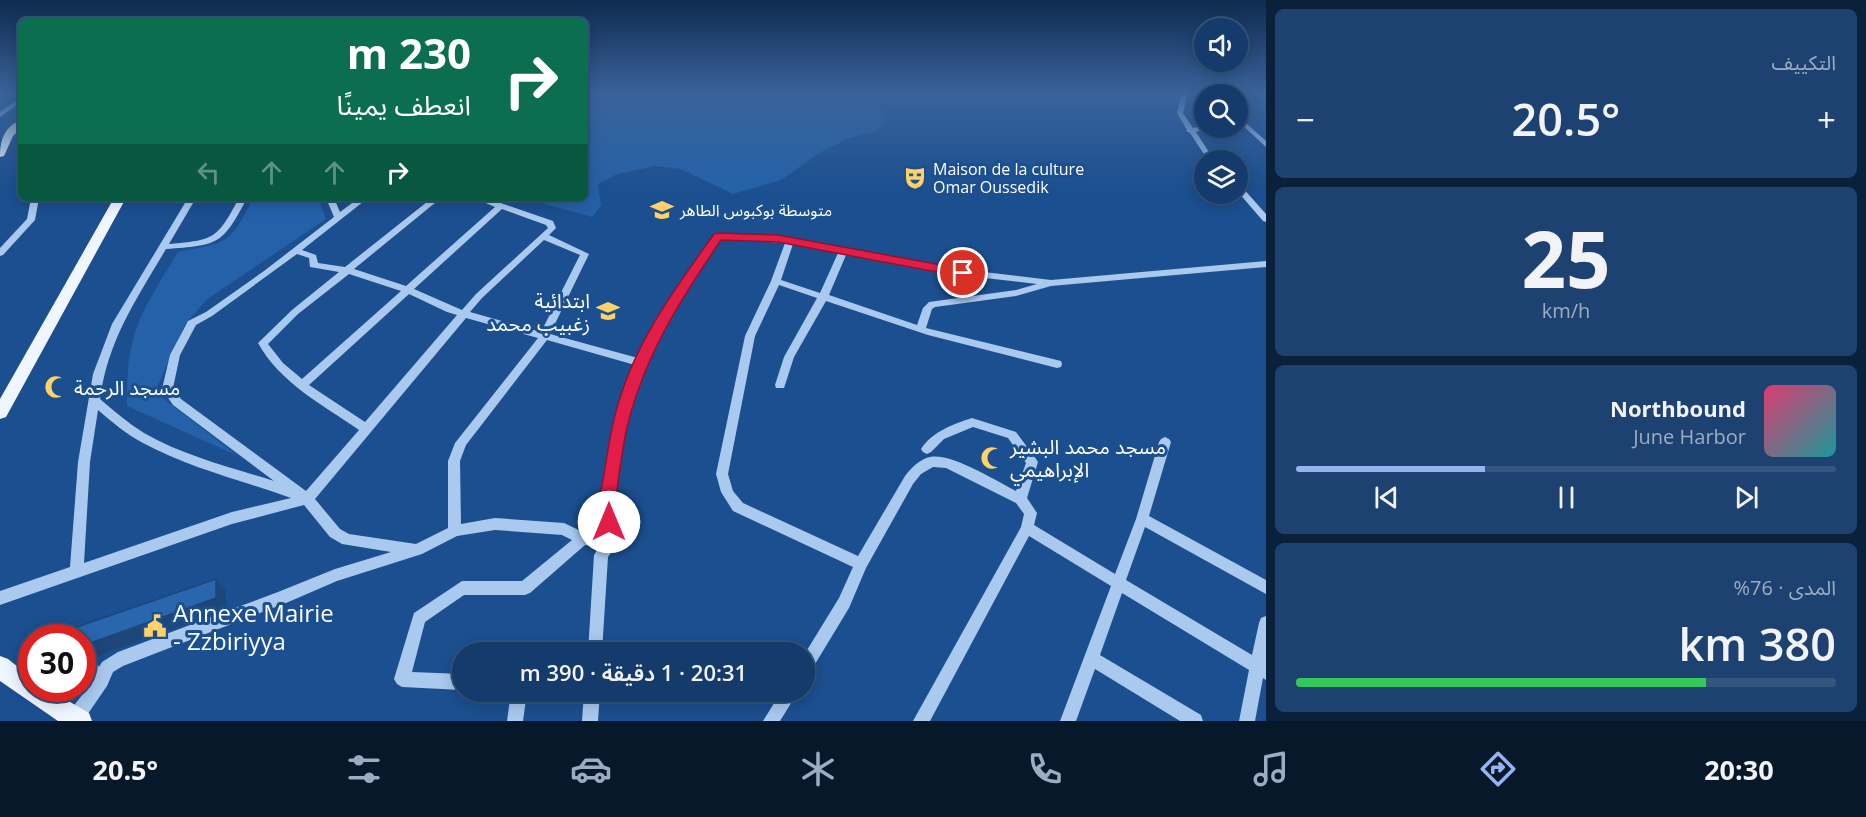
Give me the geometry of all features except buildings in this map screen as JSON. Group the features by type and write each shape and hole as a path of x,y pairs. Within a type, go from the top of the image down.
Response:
{"main road":[{"path":"0,154 8,135 18,126"},
{"path":"0,413 118,201"},
{"path":"0,667 22,686 49,704 78,719"}],"street":[{"path":"1187,126 1204,150"},
{"path":"1248,128 1266,145"},
{"path":"1190,131 1194,130"},
{"path":"1248,199 1266,219"},
{"path":"0,253 32,220 35,201"},
{"path":"76,572 84,462 98,375 117,324 190,201"},
{"path":"164,247 205,243 216,239 226,231 241,201"},
{"path":"331,201 338,217"},
{"path":"359,201 209,314 192,323 175,355 167,390 177,402 307,499 334,533 347,540 417,550"},
{"path":"366,429 302,385 270,356 263,343 295,312 433,201"},
{"path":"0,598 35,584 232,518 307,499 463,314 484,291 550,231 550,223 485,201"},
{"path":"302,385 500,207"},
{"path":"455,531 454,461 461,443 544,337 585,254 543,236"},
{"path":"596,642 601,555 611,542 608,501 626,398 641,363 675,298 718,236 761,237 790,241 941,270 1051,283 1266,264"},
{"path":"790,241 776,281 750,336 722,474 724,486 729,498 738,507 861,564"},
{"path":"295,250 313,256 313,266 347,270 408,290 463,314 641,363"},
{"path":"780,385 789,357 824,295 843,251"},
{"path":"776,281 921,329 1057,364"},
{"path":"921,329 928,308 932,304 1016,293 1037,289 1051,283"},
{"path":"94,401 146,440 168,450 254,478 307,499"},
{"path":"815,651 844,603 861,564 909,480 929,455 940,436 972,422 1012,435 1032,462 1020,498"},
{"path":"1068,721 1117,582 1142,519 1165,442"},
{"path":"921,721 1027,528 1031,513 1020,498 929,455"},
{"path":"1142,519 1266,587"},
{"path":"78,719 102,681 107,667 118,660 335,575 417,550 455,531 495,524 564,529 584,539 611,542"},
{"path":"1027,528 1262,670"},
{"path":"452,682 402,679 419,618 462,588 525,588 584,539"},
{"path":"1247,721 1262,670 1266,623"},
{"path":"1090,657 1195,721"},
{"path":"515,721 518,702"},
{"path":"590,721 591,702"},
{"path":"771,721 783,702"}],"shaded area":[{"path":"588,126 882,126 875,131 847,139 819,153 781,180 733,194 681,169 655,166 617,174 598,184 601,206 592,217 534,201 588,201"},
{"path":"251,201 319,201 326,219 206,300 184,326 155,392 238,456 127,406 131,348 141,317 152,294 178,252 218,243 226,239 239,225"}],"place":[{"name":"Maison de la culture Omar Oussedik","path":"915,178"},
{"name":"متوسطة بوكبوس الطاهر","path":"662,210"},
{"name":"ابتدائية زغبيب محمد","path":"608,311"},
{"name":"مسجد الرحمة","path":"56,387"},
{"name":"مسجد محمد البشير الإبراهيمي","path":"992,458"},
{"name":"Annexe Mairie - Zzbiriyya","path":"155,626"}],"route":[{"path":"609,522 608,501 618,434 629,392 657,330 675,298 718,236 778,239 963,273"}]}
